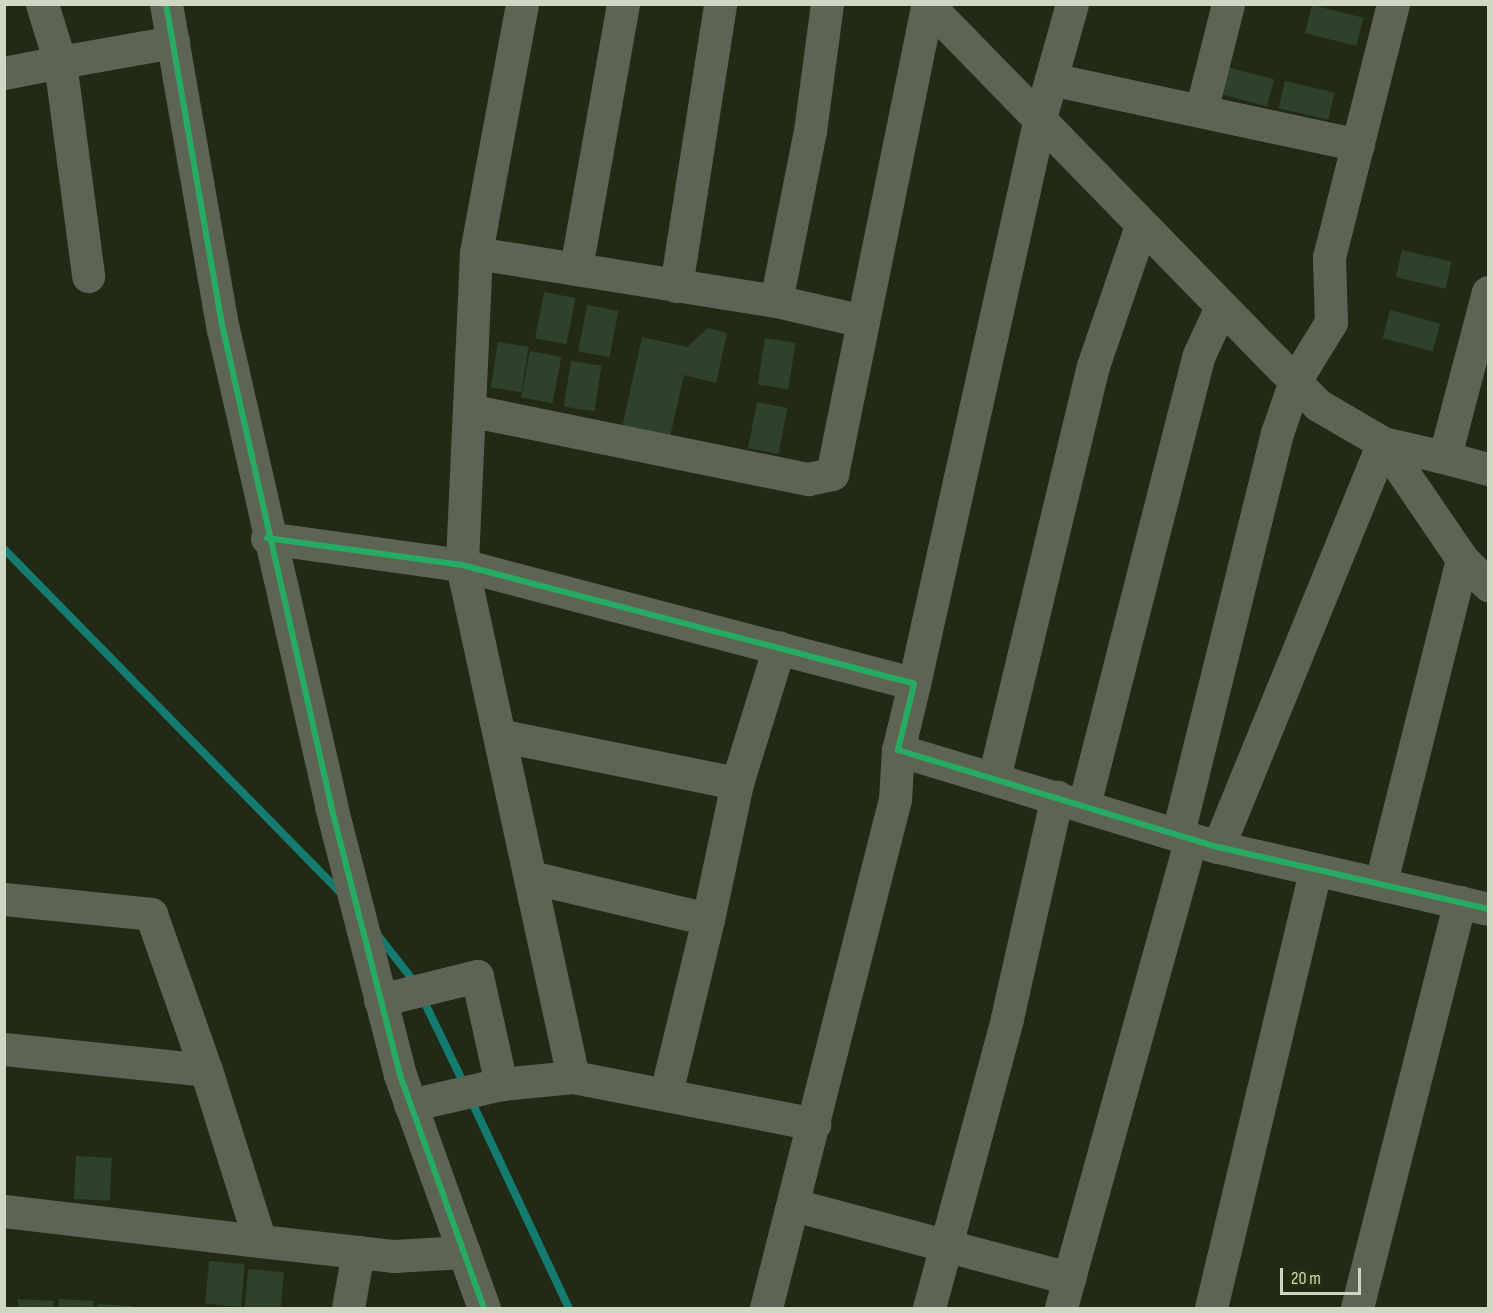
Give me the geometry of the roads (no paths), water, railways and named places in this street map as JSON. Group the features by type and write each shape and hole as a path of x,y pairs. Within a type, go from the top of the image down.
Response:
{"street":[{"path":"42,4 60,62 88,276"},
{"path":"166,4 223,329 267,538 350,882 365,941 390,998 410,1105 484,1308"},
{"path":"522,4 476,253 473,411 462,565 502,736 573,1077"},
{"path":"576,268 623,4"},
{"path":"676,286 720,4"},
{"path":"776,301 810,131 827,4"},
{"path":"766,1308 895,800 898,750 1039,122 1072,4"},
{"path":"1201,111 1228,4"},
{"path":"794,1205 946,1247 1065,1293 1196,840 1295,381 1331,322 1329,257 1393,4"},
{"path":"473,411 808,479 832,474 927,5"},
{"path":"927,5 1318,405 1383,443 1488,469"},
{"path":"4,73 172,42"},
{"path":"1051,79 1358,145"},
{"path":"994,778 1093,366 1141,226"},
{"path":"476,253 776,301 862,321"},
{"path":"1438,456 1448,444 1488,292"},
{"path":"929,1308 1007,1018 1198,357 1221,307"},
{"path":"1383,443 1462,559 1488,585"},
{"path":"1196,840 1383,443"},
{"path":"267,538 462,565 914,684"},
{"path":"1381,882 1462,559"},
{"path":"666,1093 708,919 737,783 778,647"},
{"path":"502,736 737,783"},
{"path":"898,750 1196,840 1315,871 1381,882 1474,906 1357,1308"},
{"path":"1211,1308 1315,871"},
{"path":"531,877 708,919"},
{"path":"4,899 151,914 206,1070 260,1241"},
{"path":"390,998 477,976 494,1086"},
{"path":"4,1049 206,1070"},
{"path":"410,1105 494,1086 573,1077 666,1093 814,1124"},
{"path":"4,1210 358,1252 464,1252"},
{"path":"348,1308 358,1252"}],"waterway":[{"path":"4,549 342,894"},
{"path":"376,933 416,984"},
{"path":"421,995 465,1086"},
{"path":"470,1098 569,1308"}]}
